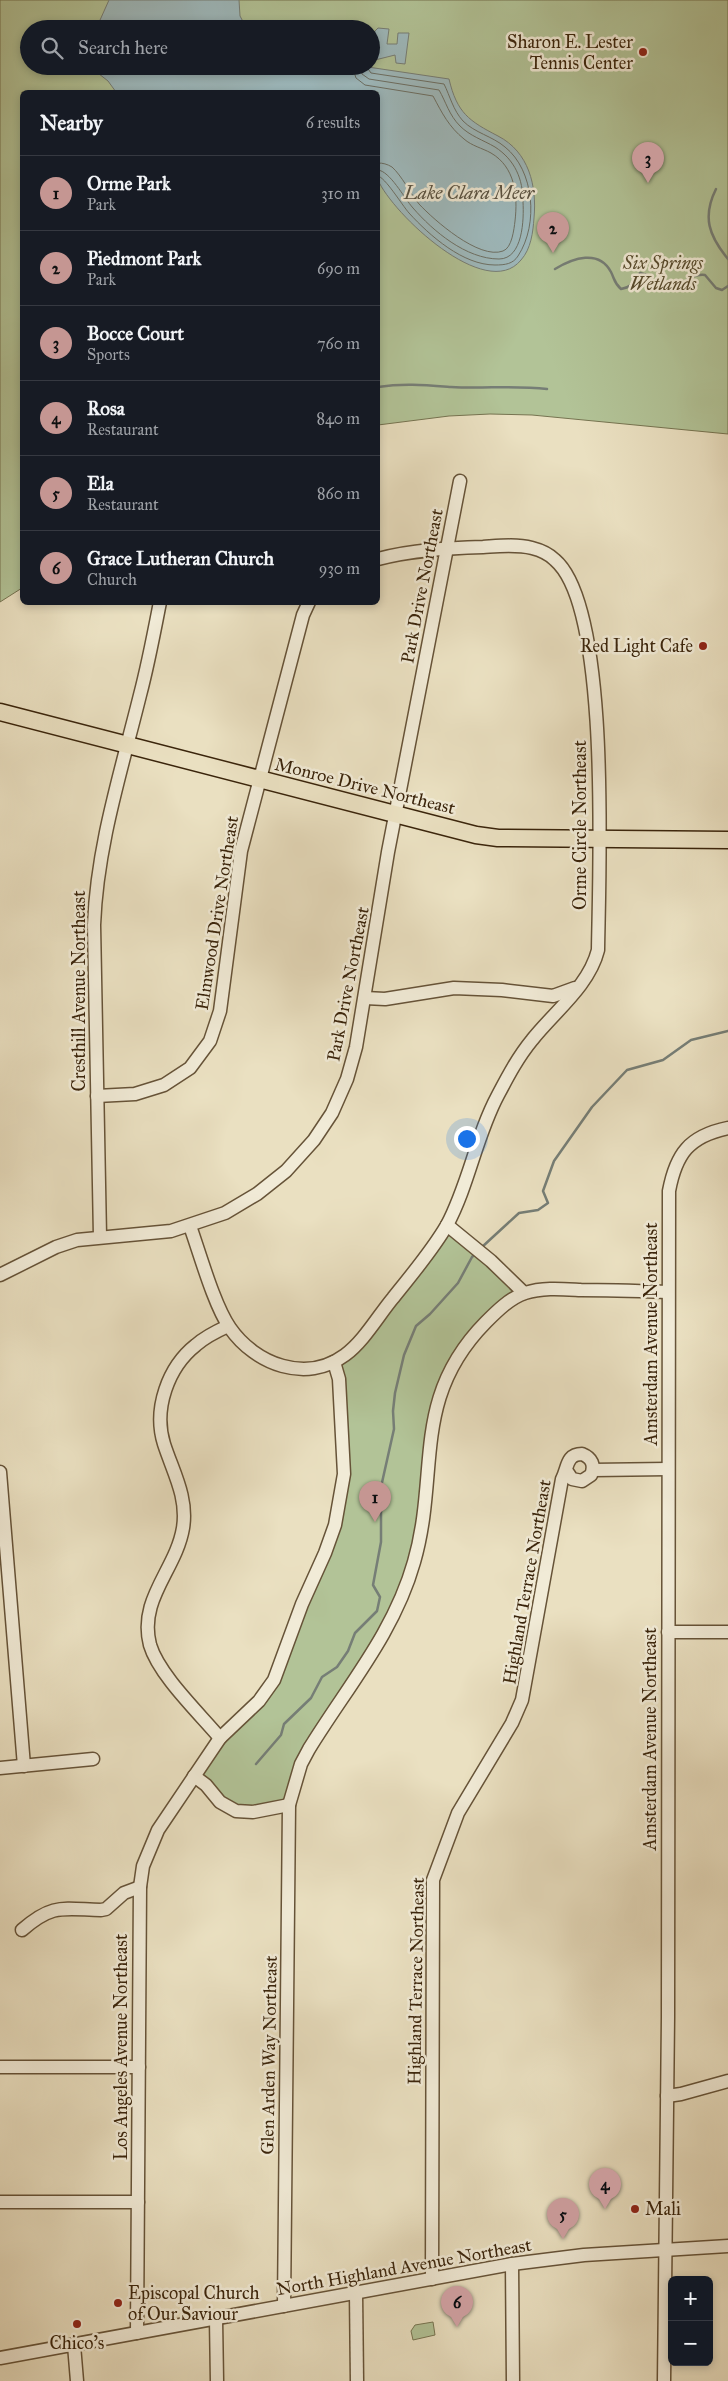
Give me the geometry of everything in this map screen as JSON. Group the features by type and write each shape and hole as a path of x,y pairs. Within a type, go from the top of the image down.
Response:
{"main road":[{"name":"Monroe Drive Northeast","path":"0,712 396,815 498,838 728,840"}],"street":[{"name":"Park Drive Northeast","path":"0,1275 56,1247 100,1236 150,1234 190,1226 225,1213 257,1194 286,1171 314,1140 332,1112 347,1079 356,1047 396,815 460,480"},
{"name":"Orme Circle Northeast","path":"334,1362 356,1344 431,1250 447,1225 458,1202 489,1112 509,1074 532,1041 591,969 598,950 598,742 595,696 584,627 570,578 555,559 532,548 504,546 447,548"},
{"path":"380,559 447,548"},
{"name":"Cresthill Avenue Northeast","path":"100,1236 95,892 102,845 159,605"},
{"name":"Elmwood Drive Northeast","path":"97,1096 135,1094 164,1086 190,1068 210,1041 220,1011 242,851 308,605"},
{"path":"365,998 385,999 454,988 502,990 553,996 564,994 577,987"},
{"name":"Amsterdam Avenue Northeast","path":"664,2381 669,1191 672,1174 679,1157 688,1145 701,1136 728,1128"},
{"path":"447,1225 492,1261 524,1293 552,1289 668,1292"},
{"path":"190,1226 228,1326 249,1349 280,1366 306,1370 334,1362"},
{"name":"Glen Arden Way Northeast","path":"284,2306 288,1805 298,1773 309,1749 380,1644 406,1588 422,1529 432,1422 438,1398 445,1382 458,1359 480,1329 500,1309 524,1293"},
{"path":"220,1738 160,1666 150,1645 147,1622 152,1597 176,1552 184,1521 181,1489 161,1434 161,1415 165,1392 174,1371 187,1353 204,1338 228,1326"},
{"name":"Los Angeles Avenue Northeast","path":"137,2333 140,1887 143,1866 151,1843 220,1738 259,1701 274,1680 335,1525 342,1491 345,1456 339,1379 334,1362"},
{"name":"Highland Terrace Northeast","path":"432,2279 433,1880 458,1813 512,1723 522,1700 562,1479 568,1460 577,1454 582,1454 591,1460 593,1470 587,1478 582,1480 572,1479 566,1470"},
{"name":"Highland Terrace Northeast","path":"593,1470 668,1469"},
{"path":"0,1472 24,1766"},
{"path":"668,1632 728,1632"},
{"path":"0,1768 93,1759"},
{"path":"194,1776 206,1785 220,1802 236,1810 253,1812 288,1805"},
{"path":"22,1930 39,1915 53,1910 106,1909 124,1894 140,1887"},
{"path":"0,2067 139,2067"},
{"path":"666,2096 681,2094 728,2081"},
{"path":"0,2202 138,2202"},
{"name":"North Highland Avenue Northeast","path":"0,2358 512,2264 584,2255 728,2246"},
{"path":"512,2264 513,2381"},
{"path":"356,2293 358,2381"},
{"path":"216,2319 217,2381"},
{"path":"74,2345 77,2381"}],"green space":[{"name":"Six Springs Wetlands","path":"0,0 728,0 728,434 532,415 490,414 449,416 380,425 380,90 20,90 20,589 0,602"},
{"path":"445,1225 522,1292 442,1376 414,1559 379,1639 286,1800 260,1809 225,1806 193,1771 263,1700 336,1508 343,1440 333,1370"},
{"path":"433,2322 435,2335 413,2340 411,2331 415,2325"}],"water":[{"path":"109,0 239,0 240,16 242,20 100,20"},
{"path":"380,28 389,29 387,44 397,44 398,33 409,33 405,64 396,63 395,55 380,59"},
{"name":"Lake Clara Meer","path":"380,69 449,79 456,100 466,115 479,126 509,143 517,151 529,171 535,206 534,223 529,246 521,260 505,270 486,270 464,262 442,248 420,231 401,212 380,183 380,90 115,90 100,75 380,75"}],"waterway":[{"path":"716,189 709,209 710,226 716,242 728,259"},
{"path":"555,269 577,259 593,258 600,260 606,265 621,289 630,285 640,273 647,275 664,291 670,290 699,275 705,275 716,288 722,290 728,286"},
{"path":"380,387 414,385 547,389"},
{"path":"482,1247 519,1213 538,1210 548,1203 543,1191 554,1161 592,1107 627,1070 663,1060 691,1040 728,1031"},
{"path":"256,1764 281,1735 284,1724 311,1698 322,1677 337,1667 348,1651 355,1633 377,1611 380,1597 373,1585 381,1542 381,1487 394,1429 395,1393 404,1355 416,1326 430,1314 458,1283 476,1253"}],"place":[{"name":"Sharon E. Lester Tennis Center","path":"643,52"},
{"name":"Bocce Court","path":"648,183"},
{"name":"Piedmont Park","path":"553,253"},
{"name":"Red Light Cafe","path":"703,646"},
{"name":"Orme Park","path":"375,1522"},
{"name":"Rosa","path":"605,2209"},
{"name":"Mali","path":"635,2209"},
{"name":"Ela","path":"563,2239"},
{"name":"Episcopal Church of Our Saviour","path":"118,2303"},
{"name":"Chico's","path":"77,2324"},
{"name":"Grace Lutheran Church","path":"457,2327"}]}
